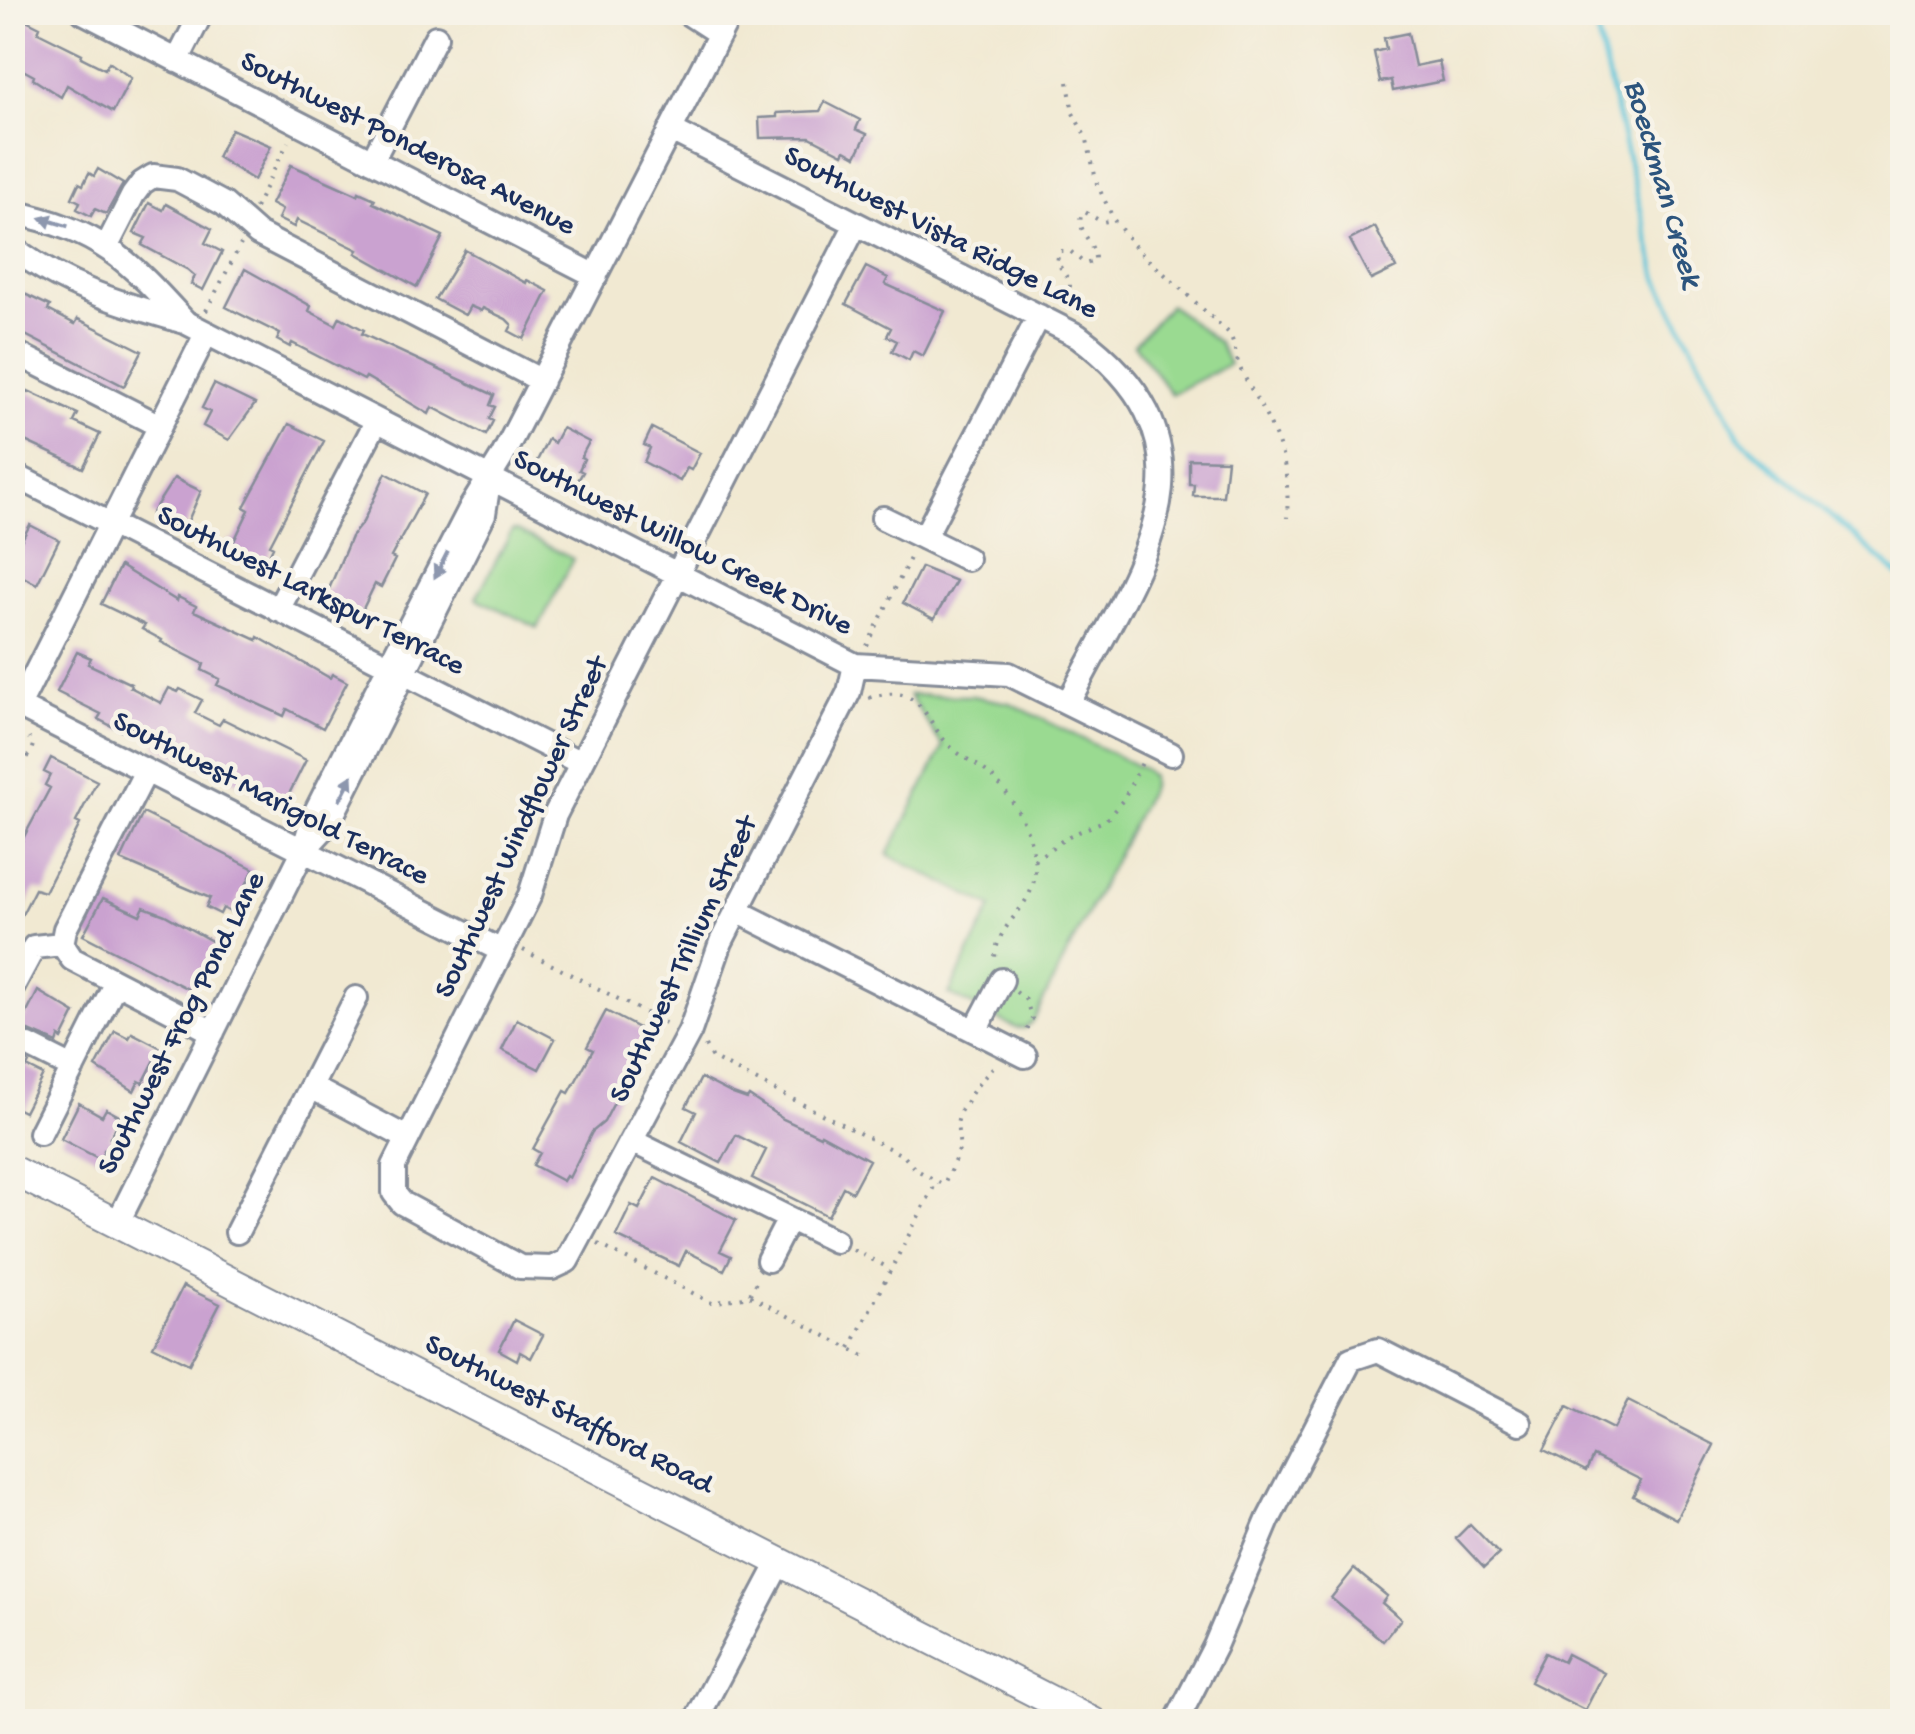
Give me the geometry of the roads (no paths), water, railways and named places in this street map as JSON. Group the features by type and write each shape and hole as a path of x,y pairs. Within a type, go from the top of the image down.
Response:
{"main road":[{"name":"Southwest Stafford Road","path":"12,1170 1093,1722"}],"street":[{"name":"Southwest Ponderosa Avenue","path":"84,12 596,276"},
{"path":"177,61 202,12"},
{"path":"686,12 720,34"},
{"name":"Southwest Frog Pond Lane","path":"117,1224 303,851 313,817 484,514 489,481 731,12"},
{"path":"372,161 436,37"},
{"name":"Southwest Vista Ridge Lane","path":"671,130 856,224 1035,306 1121,372 1139,396 1162,454 1164,484 1158,517 1146,551 1068,702"},
{"path":"107,246 142,182 153,176 177,179 234,210 258,234 542,381"},
{"name":"Southwest Willow Creek Drive","path":"12,212 70,227 107,246 136,268 185,322"},
{"name":"Southwest Windflower Street","path":"552,1268 520,1267 412,1211 394,1193 394,1166 530,895 548,832 581,764 856,224"},
{"name":"Southwest Willow Creek Drive","path":"12,247 50,274 80,289 185,322 855,665 1008,674 1162,749"},
{"path":"922,537 1035,306"},
{"path":"16,704 206,334"},
{"path":"12,351 160,426"},
{"path":"278,610 376,422"},
{"name":"Southwest Larkspur Terrace","path":"12,474 581,764"},
{"path":"883,518 967,559"},
{"name":"Southwest Trillium Street","path":"552,1268 567,1261 582,1236 690,1031 722,942 849,692 855,665"},
{"name":"Southwest Marigold Terrace","path":"16,704 502,951"},
{"path":"146,771 65,929 62,944 72,959 213,1032"},
{"path":"738,912 1021,1054"},
{"path":"12,988 34,947 62,944"},
{"path":"974,1031 1002,980"},
{"path":"40,1133 116,982"},
{"path":"237,1232 356,998"},
{"path":"29,1046 73,1068"},
{"path":"311,1086 408,1138"},
{"path":"632,1141 835,1241"},
{"path":"768,1260 789,1218"},
{"path":"1176,1722 1215,1646 1268,1520 1351,1359 1378,1350 1520,1423"},
{"path":"695,1722 780,1561"}],"waterway":[{"name":"Boeckman Creek","path":"1592,12 1658,280 1740,438 1902,578"}]}
